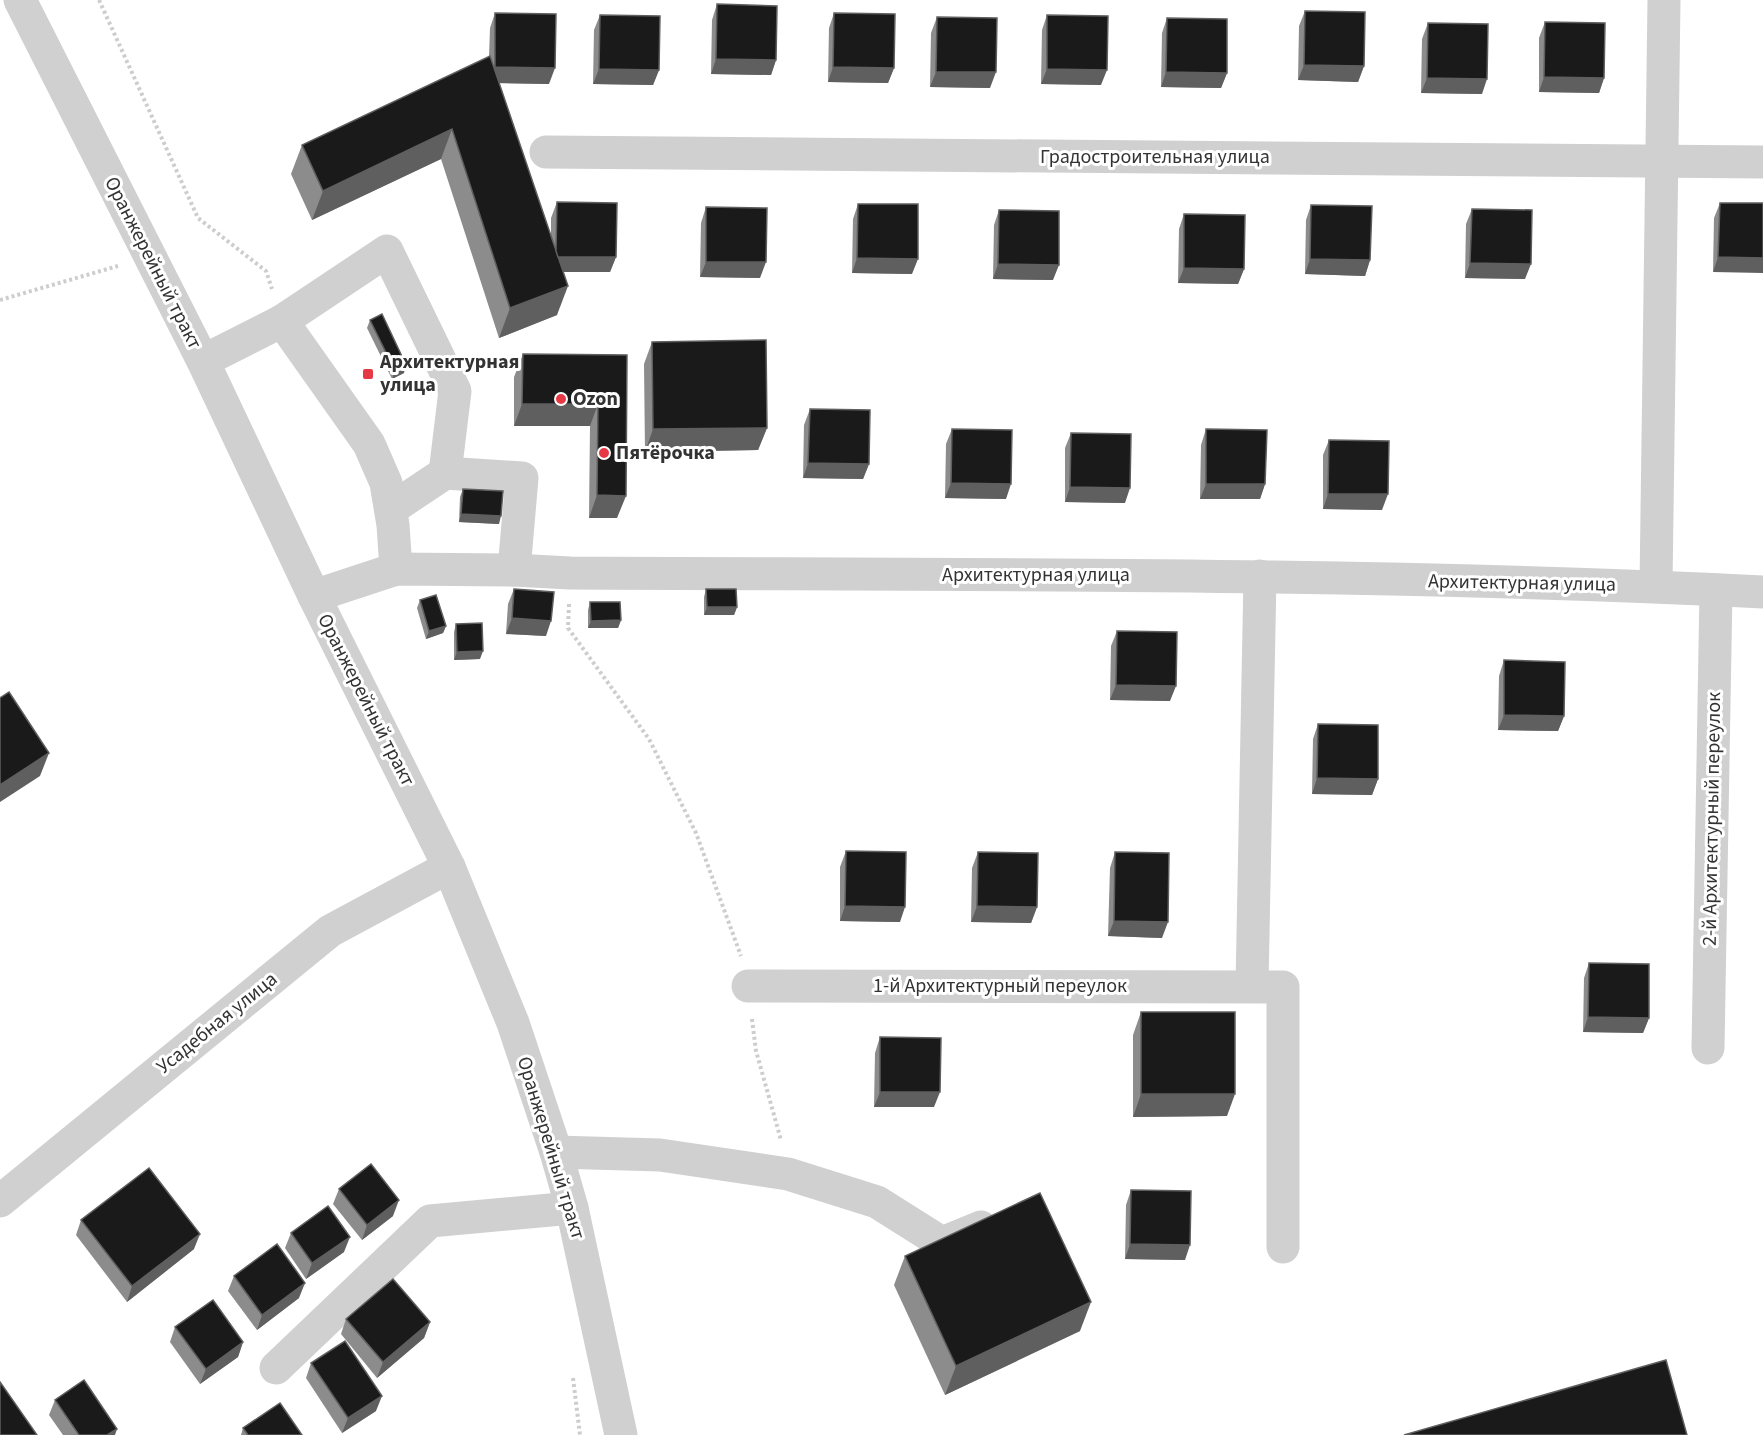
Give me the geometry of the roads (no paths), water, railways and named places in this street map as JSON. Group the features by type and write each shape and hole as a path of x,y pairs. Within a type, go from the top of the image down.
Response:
{"street":[{"name":"Оранжерейный тракт","path":"20,0 203,361 314,596 449,867 513,1023 556,1152 572,1208 621,1435"},
{"path":"1656,586 1660,161 1664,0"},
{"name":"Градостроительная улица","path":"546,152 1763,162"},
{"path":"203,361 282,321 387,251 455,392 446,473"},
{"path":"282,321 369,444 386,483 391,509 396,569"},
{"path":"391,509 446,473 522,478 514,570"},
{"name":"Архитектурная улица","path":"314,596 396,569 570,573 1260,576 1656,586 1763,592"},
{"path":"1252,986 1260,576"},
{"name":"2-й Архитектурный переулок","path":"1708,1048 1716,590"},
{"name":"Усадебная улица","path":"0,1199 330,932 449,867"},
{"name":"1-й Архитектурный переулок","path":"748,986 1283,987 1283,1247"},
{"path":"556,1152 660,1155 788,1174 877,1202 942,1243 1008,1217"},
{"path":"276,1368 430,1221 572,1208"}],"place":[{"name":"Архитектурная улица","path":"368,374"},
{"name":"Ozon","path":"561,399"},
{"name":"Пятёрочка","path":"604,453"}]}
